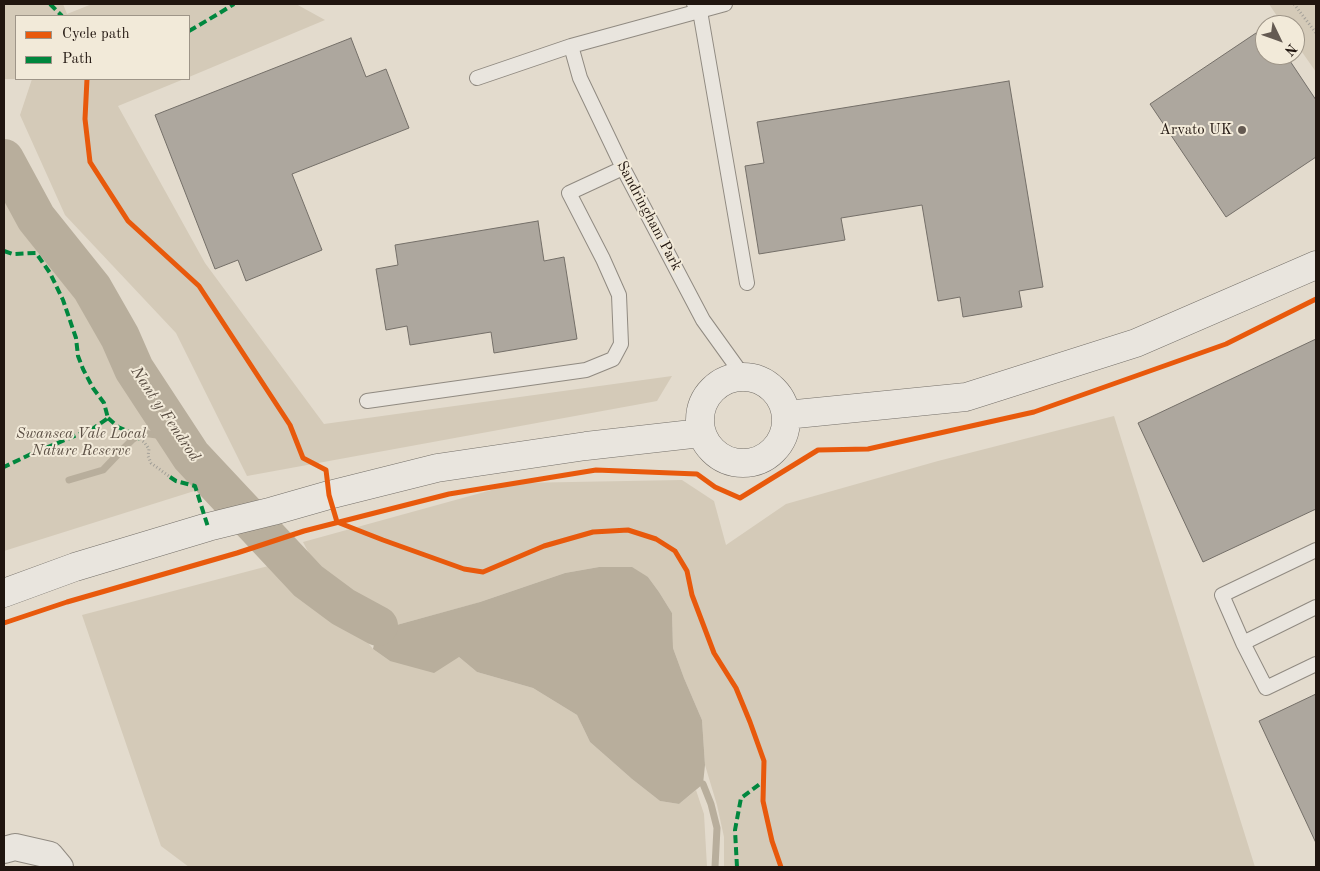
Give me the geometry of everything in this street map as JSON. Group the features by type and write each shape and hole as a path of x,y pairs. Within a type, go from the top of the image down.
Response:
{"main road":[{"path":"786,415 966,397 1136,343 1316,265"},
{"path":"744,377 759,380 771,387 781,399 786,415 785,430 776,449 764,459 748,464 725,461 712,452 701,433 699,418 702,403 718,384 732,378 744,377"},
{"path":"4,593 74,567 221,523 437,468 586,446 701,433"}],"street":[{"path":"4,850 15,847 50,855 60,867"}],"lane":[{"path":"477,78 697,7 725,4"},
{"path":"697,7 747,283"},
{"name":"Sandringham Park","path":"572,46 580,78 623,168 704,320 744,377"},
{"path":"367,401 586,370 613,360 622,344 619,295 603,259 568,193 623,168"},
{"path":"1316,550 1222,595 1243,643 1266,688 1316,664"},
{"path":"1243,643 1316,607"}],"path":[{"path":"1294,4 1316,33"},
{"path":"140,440 149,449 148,456 151,462 170,477"}],"green space":[{"path":"4,4 63,4 67,14 92,4 296,4 325,20 190,77 190,15 15,15 15,79 4,79"},
{"path":"1269,4 1316,4 1316,72 1305,56 1305,15 1276,15"},
{"path":"32,80 182,80 118,106 205,263 324,424 672,376 657,401 247,476 176,333 65,215 20,115"},
{"name":"Swansea Vale Local Nature Reserve","path":"4,174 52,254 90,298 126,368 169,437 207,487 4,551"},
{"path":"1114,416 1255,867 724,867 724,837 705,765 702,720 673,648 672,613 648,577 599,567 565,573 477,603 393,626 341,598 321,577 303,542 517,483 682,480 714,501 726,545 786,504 938,461"},
{"path":"272,565 359,631 373,649 390,661 459,657 477,672 533,688 577,715 590,742 660,801 679,804 696,790 704,814 707,867 189,867 161,846 82,615"}],"shaded area":[{"path":"599,567 632,567 648,577 672,613 673,648 702,720 705,765 703,784 679,804 660,801 632,779 590,742 577,715 533,688 477,672 459,657 434,673 390,661 373,649 378,626 393,626 480,602 565,573"}],"building":[{"name":"Arvato UK","path":"1255,34 1255,65 1293,65 1316,100 1316,157 1226,217 1150,104"},
{"path":"351,38 366,77 386,69 409,128 292,174 322,250 246,281 238,260 215,269 155,115"},
{"path":"1009,81 1043,287 1019,291 1022,307 963,317 960,297 938,301 922,205 841,218 845,240 759,254 745,166 764,163 757,122"},
{"path":"538,221 544,261 564,257 577,339 494,353 491,332 410,345 407,326 386,330 376,269 398,265 395,245"},
{"path":"1316,339 1316,509 1203,562 1138,423"},
{"path":"1316,694 1316,843 1259,721"}],"waterway":[{"name":"Nant y Fendrod","path":"4,159 36,218 92,288 120,337 134,369 191,456 308,581 343,607 378,626"},
{"path":"120,337 134,334"},
{"path":"69,480 103,470 132,440 142,433 179,438"},
{"name":"Nant y Fendrod","path":"703,784 711,804 717,828 715,867"}],"marked path":[{"path":"50,4 61,15"},
{"path":"190,30 234,4"},
{"path":"4,251 13,254 36,253 50,273 63,300 76,338 78,356 83,369 104,403 108,418 94,428 4,467"},
{"path":"108,418 118,427 134,434 140,439"},
{"path":"170,477 176,481 195,486 208,527"},
{"path":"737,867 735,830 741,798 764,781"}],"cycle path":[{"path":"87,80 85,119 90,162 128,221 199,286 290,425 303,458 326,470 329,495 337,522 464,569 483,572 544,546 593,532 628,530 656,539 675,551 687,571 692,595 714,653 736,688 764,761 763,801 772,841 781,867"},
{"path":"4,623 67,602 237,553 304,531 449,494 596,470 697,474 715,487 740,498 818,450 868,449 1034,412 1226,344 1316,299"}],"place":[{"name":"Arvato UK","path":"1242,130"}]}
